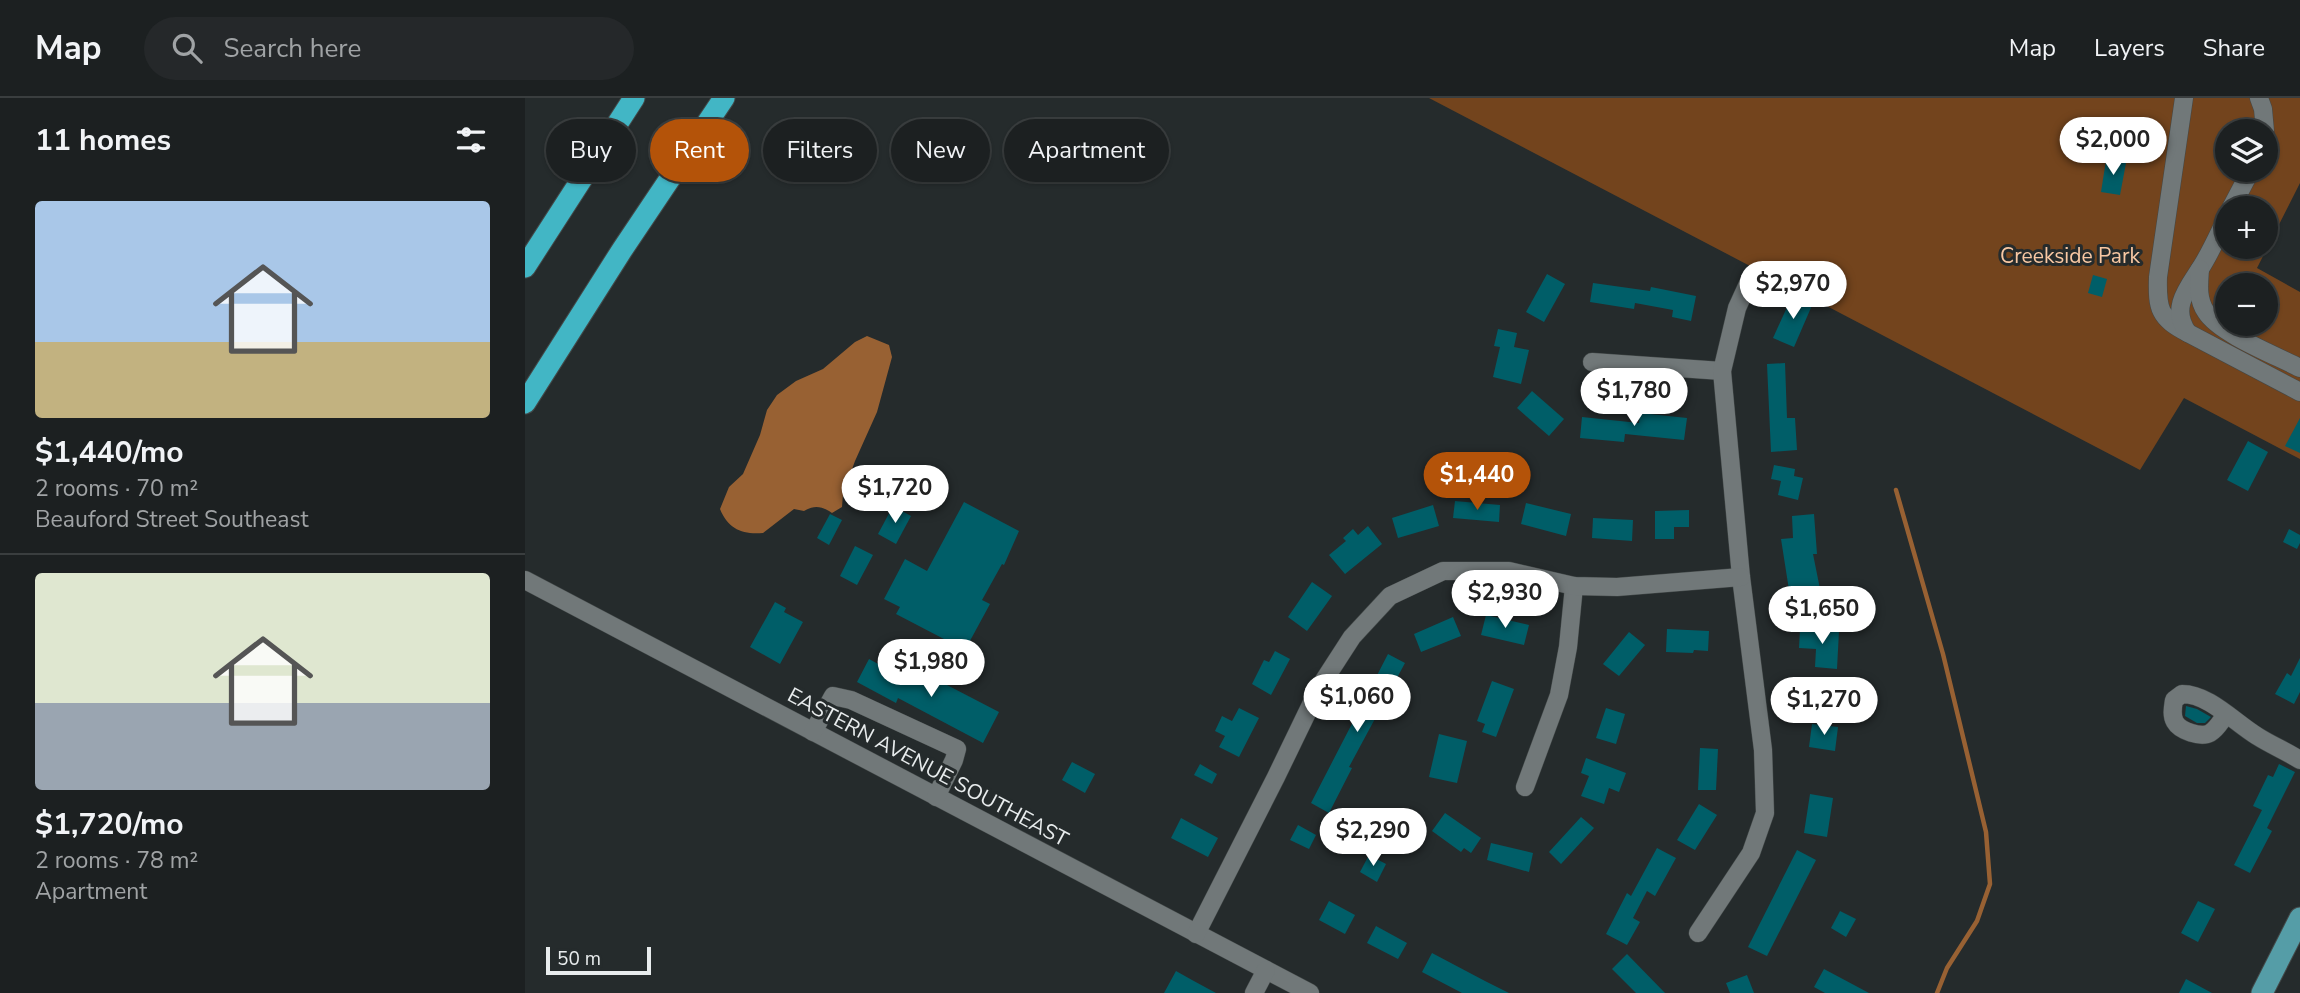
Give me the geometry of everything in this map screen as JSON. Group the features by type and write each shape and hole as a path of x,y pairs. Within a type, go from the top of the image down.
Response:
{"highway":[{"path":"525,267 635,98"},
{"path":"525,403 629,239 724,98"}],"main road":[{"path":"2262,993 2299,923"}],"street":[{"path":"2184,98 2161,253 2157,304 2166,320 2300,391"},
{"path":"2259,98 2264,119"},
{"path":"2188,333 2183,326 2182,299 2187,285 2200,269 2215,240"},
{"path":"2200,269 2199,292 2205,311 2220,327 2300,368"},
{"path":"1698,933 1751,853 1765,813 1763,750 1741,578 1722,371 1737,308 1752,275"},
{"path":"1592,362 1722,371"},
{"path":"1196,934 1319,688 1352,637 1389,596 1443,571 1509,571 1574,586 1617,587 1741,578"},
{"name":"EASTERN AVENUE SOUTHEAST","path":"525,580 1310,993"},
{"path":"1524,787 1559,695 1568,647 1574,586"},
{"path":"813,732 833,696 851,700 957,749 936,797"},
{"path":"2225,716 2300,760"},
{"path":"1254,993 1266,970"}],"green space":[{"name":"Creekside Park","path":"1429,98 2300,98 2300,183 2278,226 2278,196 2215,196 2215,259 2262,259 2257,268 2266,273 2215,273 2215,336 2278,336 2278,280 2300,292 2300,459 2184,398 2140,470"}],"shaded area":[{"path":"867,336 889,345 892,357 877,412 843,494 842,507 832,513 818,507 804,511 794,509 763,533 743,532 732,526 720,509 729,487 743,474 760,435 767,410 777,395 796,381 823,369 855,342"}],"building":[{"path":"2106,160 2126,163 2120,195 2101,192"},
{"path":"1547,274 1565,284 1544,322 1526,312"},
{"path":"2093,275 2107,279 2102,297 2088,293"},
{"path":"1593,283 1650,291 1651,287 1696,296 1691,321 1672,317 1673,310 1635,303 1634,309 1590,302"},
{"path":"1793,294 1813,303 1794,347 1773,338"},
{"path":"1498,329 1517,333 1514,347 1529,350 1521,384 1493,377 1500,347 1494,346"},
{"path":"1785,363 1787,418 1795,418 1797,450 1771,452 1767,364"},
{"path":"1532,391 1564,419 1549,436 1517,408"},
{"path":"1640,413 1687,418 1684,440 1625,434 1624,442 1580,438 1582,417 1639,423"},
{"path":"2300,418 2300,453 2285,446"},
{"path":"2248,441 2268,452 2248,491 2227,480"},
{"path":"1774,465 1795,469 1794,476 1803,478 1798,500 1778,495 1781,481 1771,479"},
{"path":"1455,501 1500,505 1499,522 1453,518"},
{"path":"964,502 1019,531 1004,565 1002,564 982,600 990,604 965,650 896,614 900,607 884,599 905,559 927,571"},
{"path":"1526,503 1571,514 1566,536 1521,524"},
{"path":"1433,505 1439,526 1398,538 1392,518"},
{"path":"893,506 911,516 896,544 878,534"},
{"path":"1689,510 1689,527 1674,527 1674,539 1655,539 1655,511"},
{"path":"830,514 842,520 829,545 817,538"},
{"path":"1814,514 1817,554 1813,554 1823,604 1804,608 1800,588 1789,590 1781,539 1793,538 1792,516"},
{"path":"1593,518 1633,520 1632,541 1592,538"},
{"path":"1368,526 1382,544 1345,574 1329,555 1346,541 1343,538 1353,529 1358,535"},
{"path":"2289,529 2300,535 2297,549 2283,542"},
{"path":"855,546 873,555 857,585 840,576"},
{"path":"1312,582 1332,596 1307,631 1288,617"},
{"path":"775,602 786,608 784,612 803,622 780,664 750,647"},
{"path":"1486,615 1529,625 1524,645 1481,635"},
{"path":"1453,617 1461,636 1421,652 1414,634"},
{"path":"1667,629 1709,631 1708,651 1666,652"},
{"path":"1800,629 1839,631 1837,669 1815,667 1816,649 1799,648"},
{"path":"1629,632 1645,645 1619,676 1603,664"},
{"path":"1275,651 1290,659 1271,695 1252,684 1264,660 1269,662"},
{"path":"1388,654 1405,663 1349,767 1352,768 1329,813 1311,803"},
{"path":"2300,658 2300,692 2294,704 2275,694 2287,673 2291,676"},
{"path":"869,659 891,671 893,666 916,678 920,671 999,712 983,743 898,698 896,703 857,682"},
{"path":"1492,681 1514,689 1496,737 1482,732 1485,724 1477,721"},
{"path":"2186,706 2211,717 2205,723 2197,723 2185,716"},
{"path":"1239,708 1259,718 1239,757 1219,747 1225,736 1215,731 1222,716 1232,721"},
{"path":"1606,708 1625,714 1616,744 1596,738"},
{"path":"1812,724 1838,727 1835,751 1809,747"},
{"path":"1439,734 1467,741 1457,783 1429,777"},
{"path":"1700,748 1718,749 1716,790 1698,790"},
{"path":"1586,758 1626,773 1619,792 1609,788 1604,804 1581,796 1589,776 1581,773"},
{"path":"1072,762 1095,774 1085,793 1062,780"},
{"path":"1200,764 1217,774 1212,784 1194,775"},
{"path":"2279,764 2295,772 2267,828 2272,831 2250,873 2234,865 2262,810 2253,806 2268,775 2273,777"},
{"path":"1810,794 1833,798 1827,837 1804,833"},
{"path":"1699,804 1717,815 1695,850 1677,840"},
{"path":"1445,813 1481,838 1471,853 1464,848 1461,852 1432,831"},
{"path":"1581,817 1594,828 1561,864 1549,852"},
{"path":"1181,818 1218,838 1208,857 1171,838"},
{"path":"1298,825 1316,835 1309,849 1290,840"},
{"path":"1491,843 1533,853 1529,872 1487,860"},
{"path":"1657,848 1676,858 1655,896 1647,891 1633,918 1640,922 1627,945 1606,934 1627,893 1631,896"},
{"path":"1797,850 1816,860 1767,956 1748,947"},
{"path":"1369,855 1386,864 1377,882 1360,872"},
{"path":"1329,901 1355,915 1345,934 1319,920"},
{"path":"2198,901 2215,909 2198,942 2181,933"},
{"path":"1840,911 1856,919 1846,937 1831,928"},
{"path":"1376,926 1407,943 1398,959 1367,943"},
{"path":"1432,953 1509,993 1462,993 1422,972"},
{"path":"1627,954 1665,993 1636,993 1612,969"},
{"path":"1824,969 1869,993 1825,993 1814,987"},
{"path":"1176,971 1192,980 1216,993 1164,993"},
{"path":"1747,975 1754,993 1730,993 1726,983"},
{"path":"2186,979 2212,993 2179,993"}],"waterway":[{"path":"1896,490 1943,654 1986,832 1990,884 1977,921 1947,968 1937,993"}]}
